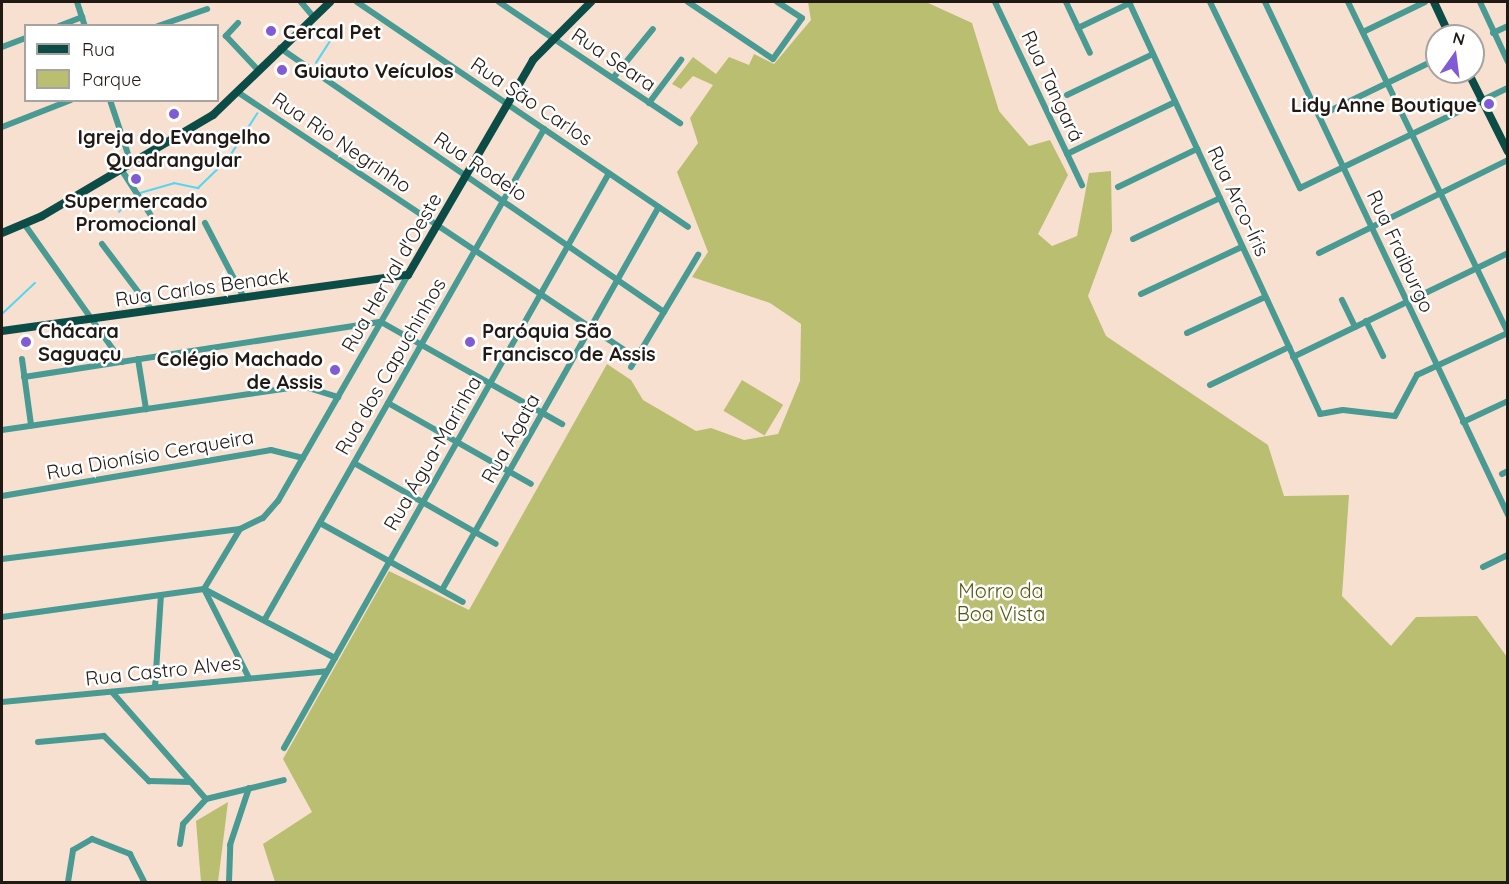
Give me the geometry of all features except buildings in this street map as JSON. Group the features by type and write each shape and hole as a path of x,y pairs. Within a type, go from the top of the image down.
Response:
{"main road":[{"path":"2,233 25,225 213,116 239,93 311,14 330,2"},
{"name":"Rua Herval d'Oeste","path":"408,275 507,103 551,37 591,2"},
{"path":"1434,2 1444,24"},
{"path":"1474,84 1508,152"},
{"name":"Rua Carlos Benack","path":"2,331 408,275"}],"street":[{"path":"77,2 84,24"},
{"path":"301,2 311,14"},
{"name":"Rua São Carlos","path":"357,2 688,227"},
{"name":"Rua Seara","path":"499,2 680,123"},
{"path":"688,2 773,59 801,18 777,2"},
{"name":"Rua Tangará","path":"995,2 1082,185"},
{"path":"1066,2 1090,53"},
{"path":"1078,28 1129,2"},
{"name":"Rua Arco-Íris","path":"1129,2 1320,414 1343,410 1395,416 1412,380 1437,365"},
{"path":"1210,2 1300,188 1508,88"},
{"name":"Rua Fraiburgo","path":"1265,2 1508,515"},
{"path":"1348,2 1507,333 1437,365"},
{"path":"1363,32 1425,2"},
{"path":"1480,2 1508,62"},
{"path":"164,24 207,9"},
{"path":"63,24 82,17"},
{"path":"238,23 226,36 259,70"},
{"path":"1493,33 1508,26"},
{"path":"613,78 653,29"},
{"path":"2,47 24,39"},
{"name":"Rua Rodeio","path":"279,48 664,312"},
{"path":"1067,95 1153,54"},
{"path":"649,103 681,60"},
{"path":"1319,116 1425,65"},
{"name":"Rua Rio Negrinho","path":"239,93 636,358"},
{"path":"2,127 66,102"},
{"path":"111,102 131,163"},
{"path":"1067,154 1175,102"},
{"name":"Rua dos Capuchinhos","path":"265,619 544,129"},
{"path":"1118,187 1197,149"},
{"path":"1318,253 1508,160"},
{"path":"122,168 150,214"},
{"name":"Rua Água-Marinha","path":"284,748 609,173"},
{"path":"1133,239 1220,198"},
{"name":"Rua Ágata","path":"442,590 659,207"},
{"path":"205,223 244,298"},
{"path":"25,225 122,362"},
{"path":"102,244 152,310"},
{"path":"1141,294 1242,247"},
{"path":"1293,357 1508,252"},
{"path":"631,367 698,255"},
{"name":"Rua Herval d'Oeste","path":"204,589 240,529 271,511 408,275"},
{"path":"1187,333 1265,297"},
{"path":"1342,300 1355,327"},
{"path":"1366,321 1383,356"},
{"path":"24,377 381,322 562,424"},
{"path":"1210,385 1288,347"},
{"path":"22,359 31,425"},
{"path":"138,359 146,409"},
{"path":"2,430 309,386 338,396"},
{"path":"1463,422 1508,401"},
{"path":"388,403 531,484"},
{"name":"Rua Dionísio Cerqueira","path":"2,496 271,450 303,458"},
{"path":"354,463 496,544"},
{"path":"320,523 463,602"},
{"path":"2,559 240,529"},
{"path":"1483,567 1508,555"},
{"path":"204,589 249,678"},
{"path":"2,617 204,589 265,619 334,658"},
{"path":"155,687 161,595"},
{"name":"Rua Castro Alves","path":"2,702 327,671"},
{"path":"112,692 206,799"},
{"path":"38,742 104,736 149,781 191,782"},
{"path":"180,844 183,824 206,799 284,780"},
{"path":"230,882 230,845 249,789"},
{"path":"68,882 73,850 92,839 130,854 144,882"}],"green space":[{"name":"Morro da Boa Vista","path":"808,2 926,2 972,23 999,111 1029,146 1050,140 1068,175 1038,234 1052,246 1077,236 1089,173 1111,171 1112,231 1088,296 1106,336 1268,445 1284,496 1349,495 1342,596 1391,646 1416,617 1477,616 1507,657 1507,882 275,882 263,844 312,812 283,759 389,571 469,610 607,364 631,380 643,400 696,431 711,428 744,440 778,434 800,381 801,324 770,303 692,277 708,252 677,172 698,143 690,118 713,85 693,76 681,89 672,84 693,57 716,74 729,57 749,65 754,54 774,64 811,20"},
{"path":"742,380 783,405 765,436 723,411"},
{"path":"228,802 218,882 201,882 196,821"}],"waterway":[{"path":"316,63 341,24"},
{"path":"140,193 174,183 198,188 228,159 257,114"},
{"path":"119,212 133,197"},
{"path":"2,314 35,283"}],"place":[{"name":"Cercal Pet","path":"271,31"},
{"name":"Guiauto Veículos","path":"282,70"},
{"name":"Lidy Anne Boutique","path":"1489,104"},
{"name":"Igreja do Evangelho Quadrangular","path":"174,114"},
{"name":"Supermercado Promocional","path":"136,179"},
{"name":"Chácara Saguaçu","path":"26,342"},
{"name":"Paróquia São Francisco de Assis","path":"470,342"},
{"name":"Colégio Machado de Assis","path":"335,370"}]}
